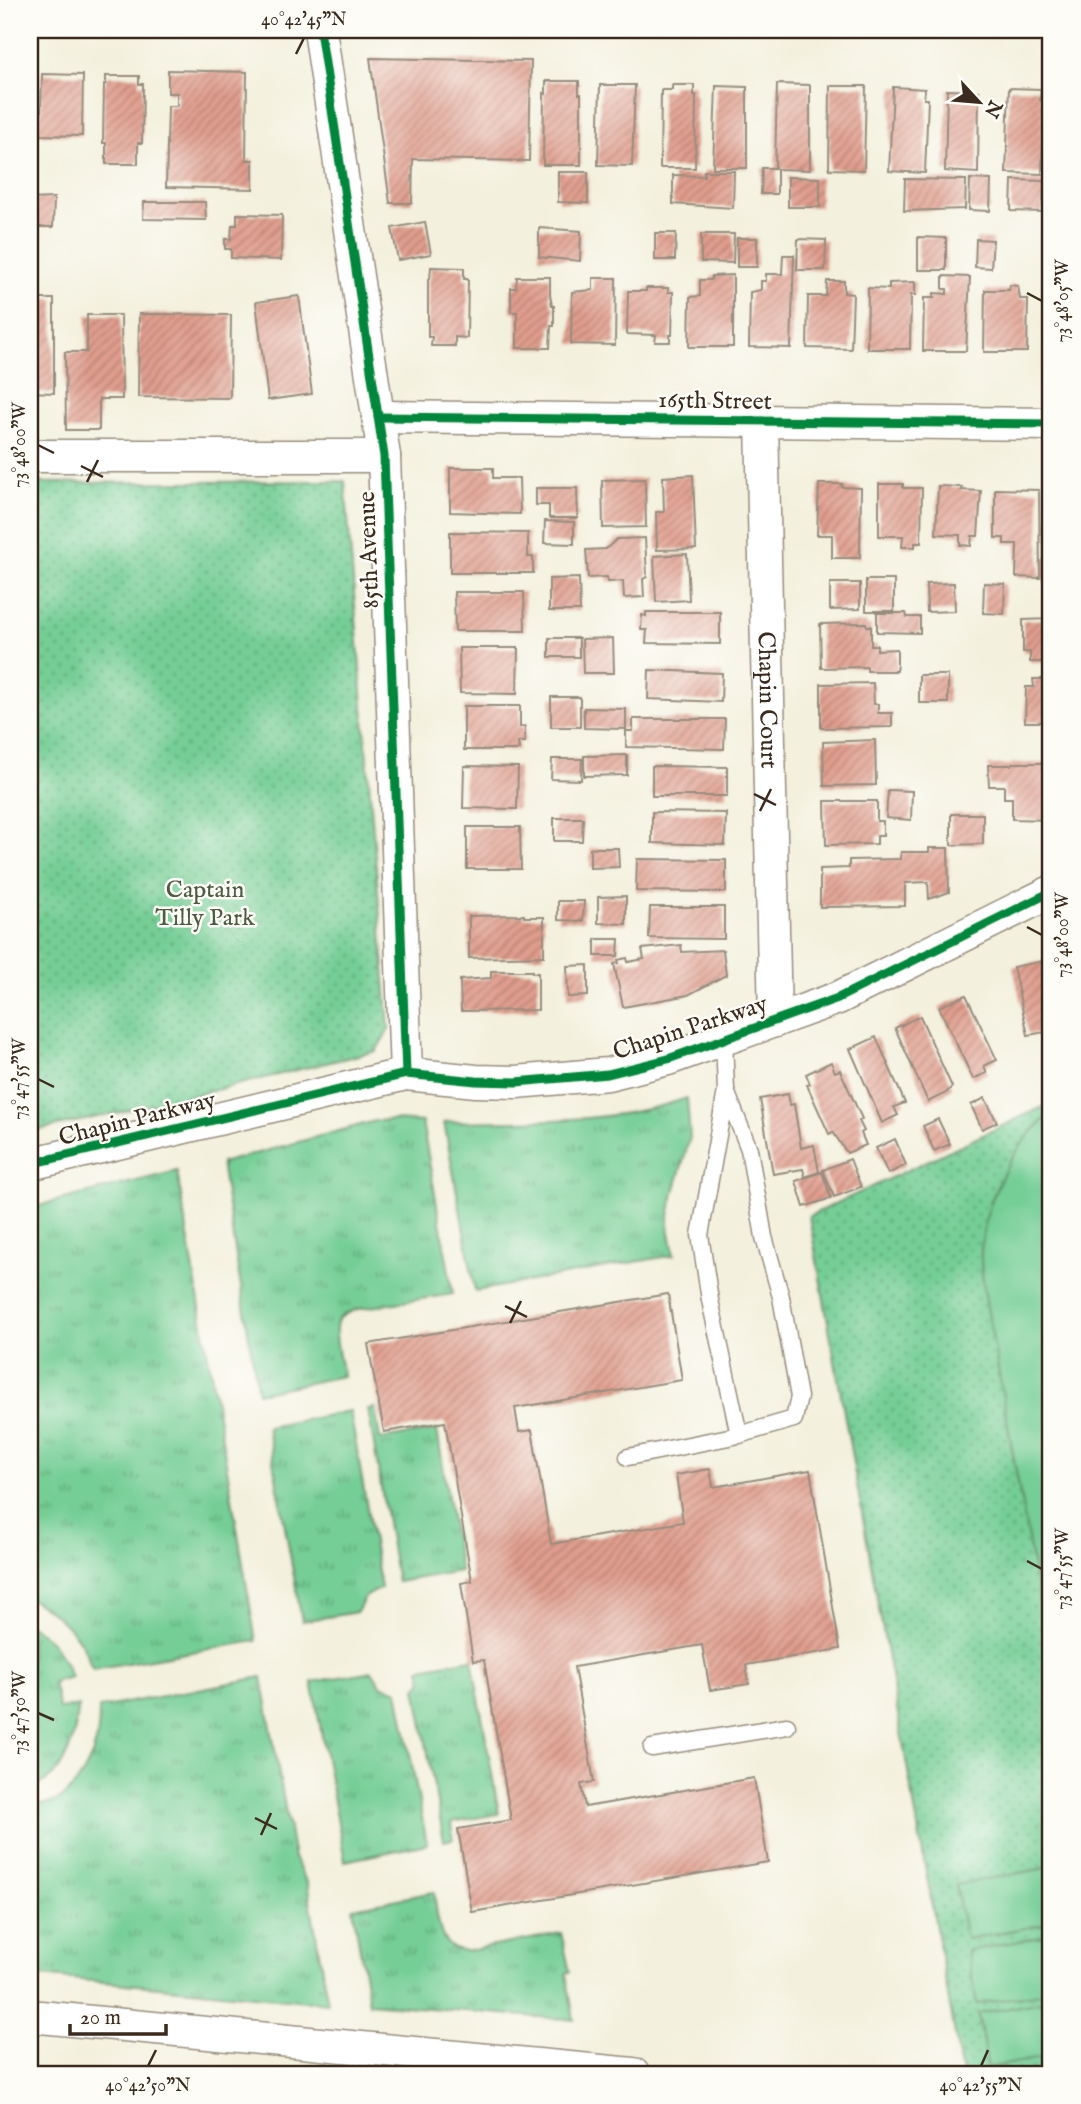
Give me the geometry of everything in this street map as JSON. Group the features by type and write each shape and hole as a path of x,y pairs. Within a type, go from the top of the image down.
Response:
{"street":[{"name":"85th Avenue","path":"320,30 384,456 406,1074"},
{"name":"165th Street","path":"379,418 1051,425"},
{"name":"Chapin Court","path":"762,420 775,1021"},
{"path":"30,456 384,456"},
{"name":"Chapin Parkway","path":"30,1164 406,1074 516,1082 608,1073 668,1059 838,998 1051,892"},
{"path":"30,2016 633,2074"}],"lane":[{"path":"724,1038 726,1091 700,1235 710,1300 739,1435"},
{"path":"628,1457 739,1435 794,1419 799,1397 781,1297 764,1237 749,1149 726,1091"},
{"path":"652,1748 787,1726"}],"green space":[{"name":"Captain Tilly Park","path":"345,481 389,1029 376,1051 30,1132 30,483"},
{"path":"687,1098 690,1137 668,1221 674,1255 475,1291 444,1122 598,1117 658,1107"},
{"path":"1051,1103 1051,2074 962,2074 809,1216"},
{"path":"1051,1114 1051,1669 986,1301 981,1258 988,1213 1002,1176 1024,1142"},
{"path":"375,1121 422,1122 453,1294 358,1309 344,1315 336,1325 343,1376 258,1393 221,1163"},
{"path":"177,1171 256,1641 93,1669 81,1643 64,1623 30,1599 30,1210 48,1203"},
{"path":"375,1408 380,1439 437,1430 460,1571 397,1582 368,1409"},
{"path":"350,1411 381,1588 365,1597 357,1612 302,1621 267,1427"},
{"path":"30,1625 55,1647 71,1677 53,1682 59,1709 78,1706 75,1729 63,1762 48,1779 38,1785 30,1740"},
{"path":"472,1659 499,1814 451,1822 453,1839 444,1841 416,1688 423,1681 420,1668"},
{"path":"372,1671 381,1685 398,1691 427,1844 345,1861 312,1682"},
{"path":"262,1677 294,1858 307,1883 328,2003 30,1975 30,1890 40,1804 60,1799 77,1783 96,1742 99,1708"},
{"path":"1051,1867 1051,1923 966,1939 956,1885"},
{"path":"434,1892 440,1931 450,1946 458,1950 468,1951 561,1933 570,1972 566,1973 574,2020 369,2003 353,1908"},
{"path":"1051,1935 1051,1991 977,2004 967,1951"},
{"path":"1051,2000 1051,2056 988,2068 978,2014"}],"building":[{"path":"370,58 531,61 529,161 413,159 412,203 390,203"},
{"path":"168,70 247,72 246,160 253,160 253,189 166,187 168,106 177,106 177,93 168,93"},
{"path":"42,74 83,75 82,136 41,135 37,129 37,120 41,114"},
{"path":"106,76 139,76 139,84 143,84 142,143 138,143 138,164 106,164 106,143 103,143"},
{"path":"546,81 579,81 581,165 543,165"},
{"path":"777,84 810,85 810,170 777,169 777,194 761,194 762,168 775,168"},
{"path":"600,85 635,85 632,166 598,165"},
{"path":"672,85 694,85 695,168 660,168 661,90 672,90"},
{"path":"716,86 747,87 747,168 713,168"},
{"path":"830,86 866,86 864,170 829,169"},
{"path":"893,87 925,89 924,99 928,99 925,173 889,171"},
{"path":"1009,88 1041,89 1040,100 1044,101 1042,174 1006,173"},
{"path":"947,90 979,91 978,173 945,171"},
{"path":"704,171 734,171 733,208 673,204 673,175 704,176"},
{"path":"558,172 588,172 588,203 558,202"},
{"path":"788,177 820,178 820,207 788,207"},
{"path":"905,179 966,180 965,209 904,211"},
{"path":"970,179 991,180 990,211 969,210"},
{"path":"1012,180 1044,181 1043,212 1011,211"},
{"path":"54,198 53,227 30,227 30,199"},
{"path":"144,202 205,202 206,220 143,219"},
{"path":"237,214 282,215 281,260 231,258 231,249 225,249 225,239 231,239 232,225 237,225"},
{"path":"425,222 431,254 398,260 392,228"},
{"path":"539,228 581,231 580,261 539,257"},
{"path":"655,233 676,233 675,260 655,260"},
{"path":"701,234 734,234 733,263 701,262"},
{"path":"918,237 946,238 946,270 918,270"},
{"path":"737,238 757,238 757,267 737,267"},
{"path":"798,239 826,240 825,270 797,270"},
{"path":"976,239 993,240 991,268 975,267"},
{"path":"1047,242 1051,243 1051,354 1045,354"},
{"path":"783,255 794,255 791,348 749,347 750,292 761,290 761,281 766,281 766,274 782,274"},
{"path":"431,267 464,268 464,279 468,279 467,338 455,337 455,346 431,346 432,337 428,337 428,279"},
{"path":"733,275 733,347 689,347 690,297 700,296 700,280 711,280 712,276"},
{"path":"943,276 970,277 966,351 923,351 924,298 934,298 934,293 947,294 947,289 943,289"},
{"path":"517,277 550,277 554,326 551,326 550,348 517,348 517,312 511,312 511,288 516,288"},
{"path":"593,278 616,278 615,345 571,344 572,292 593,290"},
{"path":"827,281 844,281 844,293 853,294 851,349 807,348 808,296 826,296"},
{"path":"915,282 915,295 911,295 910,349 867,349 868,288 889,289 889,283"},
{"path":"1010,285 1018,286 1020,299 1028,299 1027,352 984,352 985,290 1009,290"},
{"path":"646,288 668,288 668,292 673,292 670,342 655,342 656,335 627,334 628,291 646,291"},
{"path":"299,296 312,394 268,400 256,302"},
{"path":"30,299 54,299 54,393 30,392"},
{"path":"139,314 231,315 230,398 138,397"},
{"path":"87,315 121,315 122,399 99,399 99,430 66,430 65,352 87,352"},
{"path":"450,468 493,468 493,478 519,478 520,514 450,512"},
{"path":"693,475 696,549 657,550 656,512 664,512 663,477"},
{"path":"645,479 646,527 603,528 602,480"},
{"path":"819,484 842,484 842,487 861,488 860,558 832,558 832,535 817,535"},
{"path":"879,484 903,484 903,488 922,488 921,543 915,543 915,547 902,547 903,536 879,536"},
{"path":"938,486 981,491 978,536 972,536 971,546 960,545 960,535 936,534"},
{"path":"536,488 577,488 578,518 549,518 549,505 536,505"},
{"path":"995,489 1039,490 1040,578 1016,577 1017,544 1004,544 1004,538 995,538"},
{"path":"1048,517 1051,517 1051,580 1043,580 1043,559 1046,559"},
{"path":"545,521 574,522 574,544 544,543"},
{"path":"450,532 528,533 528,557 533,557 533,573 450,573"},
{"path":"645,538 647,577 643,579 644,597 624,598 623,581 608,582 607,577 588,578 586,550 606,549 617,539"},
{"path":"687,554 689,600 656,602 654,556"},
{"path":"579,578 580,611 549,611 549,579"},
{"path":"866,580 894,580 894,611 866,611"},
{"path":"830,583 860,583 860,609 830,610"},
{"path":"954,583 955,611 927,612 926,584"},
{"path":"984,583 1005,584 1004,614 983,613"},
{"path":"454,592 524,592 525,631 455,631"},
{"path":"646,612 720,612 720,644 646,643 647,630 641,630 642,615 646,616"},
{"path":"877,613 906,613 907,617 920,617 920,633 877,632"},
{"path":"1051,619 1051,662 1030,662 1030,652 1023,652 1023,620"},
{"path":"866,623 871,626 871,645 877,645 877,650 897,649 897,671 867,671 867,667 821,668 820,624"},
{"path":"549,638 579,638 579,657 549,657"},
{"path":"613,638 614,673 583,673 582,639"},
{"path":"459,648 518,648 517,694 460,693"},
{"path":"649,670 722,673 721,702 648,699"},
{"path":"919,675 948,675 948,703 919,703"},
{"path":"1033,679 1051,679 1051,722 1025,722 1026,687 1034,687"},
{"path":"873,683 874,704 878,704 878,713 892,713 892,727 821,728 821,684"},
{"path":"551,697 580,697 580,727 551,727"},
{"path":"464,706 520,706 520,727 525,726 525,742 518,742 519,750 464,750"},
{"path":"584,708 626,709 626,729 584,728"},
{"path":"633,719 725,719 724,749 626,747 626,731 633,731"},
{"path":"875,740 876,785 824,786 823,742"},
{"path":"627,755 627,775 584,776 584,756"},
{"path":"552,759 582,759 581,780 551,779"},
{"path":"1051,763 1051,820 1012,819 1012,798 1004,798 1004,786 989,786 988,765"},
{"path":"464,766 518,767 517,809 463,808"},
{"path":"652,766 727,767 727,796 652,796"},
{"path":"888,790 912,791 911,820 886,818"},
{"path":"825,801 877,801 877,821 883,821 883,836 877,836 877,844 826,845"},
{"path":"652,812 726,813 725,845 652,843"},
{"path":"951,814 983,814 983,844 951,845"},
{"path":"554,818 583,818 582,841 554,841"},
{"path":"467,827 520,827 521,869 467,869"},
{"path":"590,848 618,848 619,867 590,868"},
{"path":"929,848 948,848 949,892 929,899 928,882 905,883 905,906 820,907 820,869 849,868 849,860 900,859 901,852 929,852"},
{"path":"637,859 726,860 726,892 636,891"},
{"path":"626,896 626,924 598,923 598,897"},
{"path":"558,901 584,901 583,921 558,920"},
{"path":"650,907 724,907 724,939 649,938"},
{"path":"469,916 544,917 544,956 469,958"},
{"path":"595,939 619,939 618,956 595,956"},
{"path":"681,945 682,952 723,950 726,975 688,995 623,1007 614,964 627,958 628,962 644,959 642,949"},
{"path":"1044,961 1051,989 1051,1031 1028,1035 1013,967"},
{"path":"588,965 588,996 568,997 567,966"},
{"path":"491,971 538,973 538,1010 461,1011 460,980 491,978"},
{"path":"966,995 997,1060 984,1066 987,1073 973,1079 939,1007"},
{"path":"920,1016 952,1087 928,1102 895,1028"},
{"path":"876,1037 905,1103 894,1107 898,1115 882,1123 850,1049"},
{"path":"831,1062 835,1072 840,1070 862,1119 859,1121 866,1145 847,1153 833,1132 829,1134 807,1085 810,1084 806,1074"},
{"path":"788,1094 790,1105 794,1104 801,1148 814,1145 819,1172 805,1177 803,1169 773,1174 760,1099"},
{"path":"985,1098 997,1122 982,1129 971,1105"},
{"path":"938,1119 950,1144 934,1151 923,1126"},
{"path":"895,1139 906,1165 888,1174 876,1148"},
{"path":"850,1159 861,1187 834,1197 823,1170"},
{"path":"822,1172 831,1198 804,1207 796,1181"},
{"path":"668,1294 682,1380 515,1408 519,1432 532,1430 551,1544 683,1522 676,1475 710,1469 713,1487 810,1470 840,1649 746,1665 749,1684 710,1690 702,1645 574,1667 594,1782 581,1784 585,1807 754,1778 768,1862 472,1912 458,1829 511,1820 484,1660 473,1661 461,1583 472,1581 445,1422 384,1432 368,1344"}],"cycle path":[{"path":"320,30 384,456 406,1074"},
{"path":"378,417 1051,424"},
{"path":"30,1164 406,1074 516,1082 608,1074 668,1059 838,998 1051,892"}]}
